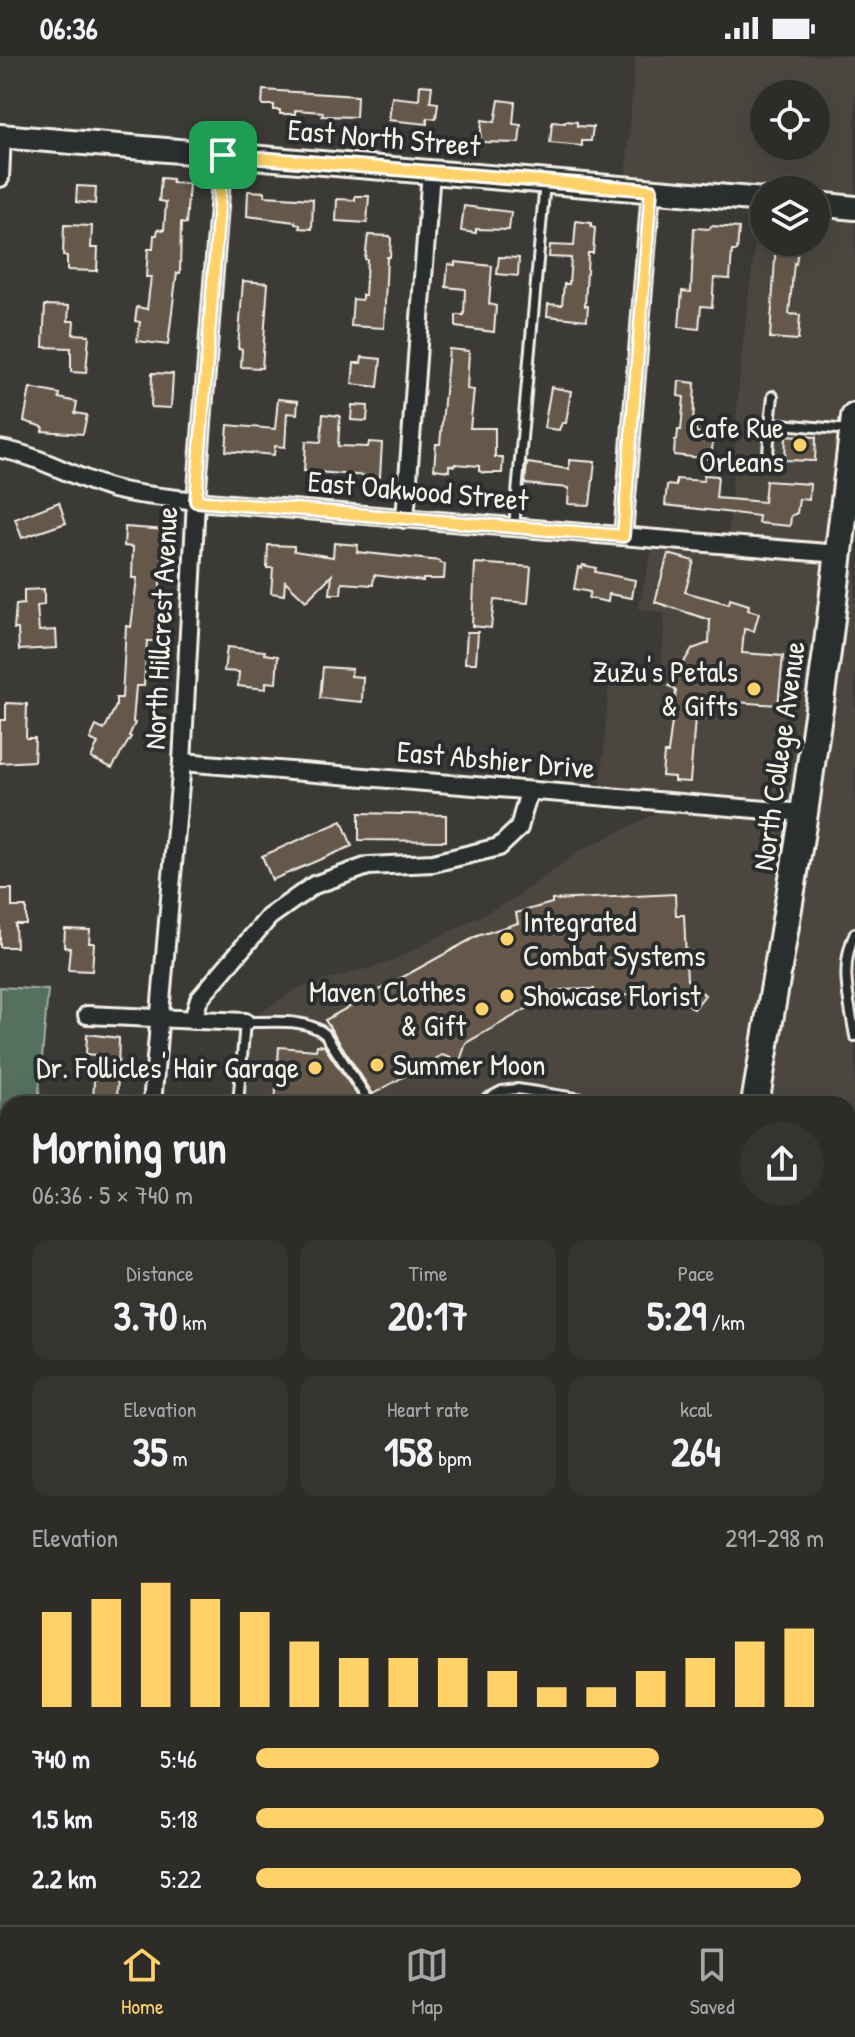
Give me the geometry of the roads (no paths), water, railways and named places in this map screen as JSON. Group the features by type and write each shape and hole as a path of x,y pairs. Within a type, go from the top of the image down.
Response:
{"main road":[{"name":"East North Street","path":"1,136 750,199"},
{"path":"830,205 855,208"},
{"name":"North College Avenue","path":"756,1096 844,548 854,423"}],"street":[{"path":"0,178 1,136"},
{"name":"North Hillcrest Avenue","path":"153,1096 182,762 196,501 223,155"},
{"path":"405,519 431,171"},
{"path":"623,536 651,190"},
{"name":"East Oakwood Street","path":"0,449 23,452 66,473 113,489 196,501 623,536 844,548"},
{"name":"East Abshier Drive","path":"182,762 804,813"},
{"path":"193,1020 199,999 269,917 314,885 368,866 433,863 499,847 519,828 529,791"},
{"path":"87,1015 245,1022"}],"lane":[{"path":"514,528 545,181"},
{"path":"768,455 773,396"},
{"path":"770,423 854,423"},
{"path":"855,933 846,956 845,974 855,1036"},
{"path":"239,1096 245,1022 305,1023 317,1027 325,1034 366,1096"},
{"path":"492,1096 517,1089 563,1096"}],"place":[{"name":"Cafe Rue Orleans","path":"800,445"},
{"name":"ZuZu's Petals & Gifts","path":"754,689"},
{"name":"Integrated Combat Systems","path":"507,939"},
{"name":"Showcase Florist","path":"507,996"},
{"name":"Maven Clothes & Gift","path":"482,1009"},
{"name":"Summer Moon","path":"377,1065"},
{"name":"Dr. Follicles' Hair Garage","path":"315,1068"}]}
